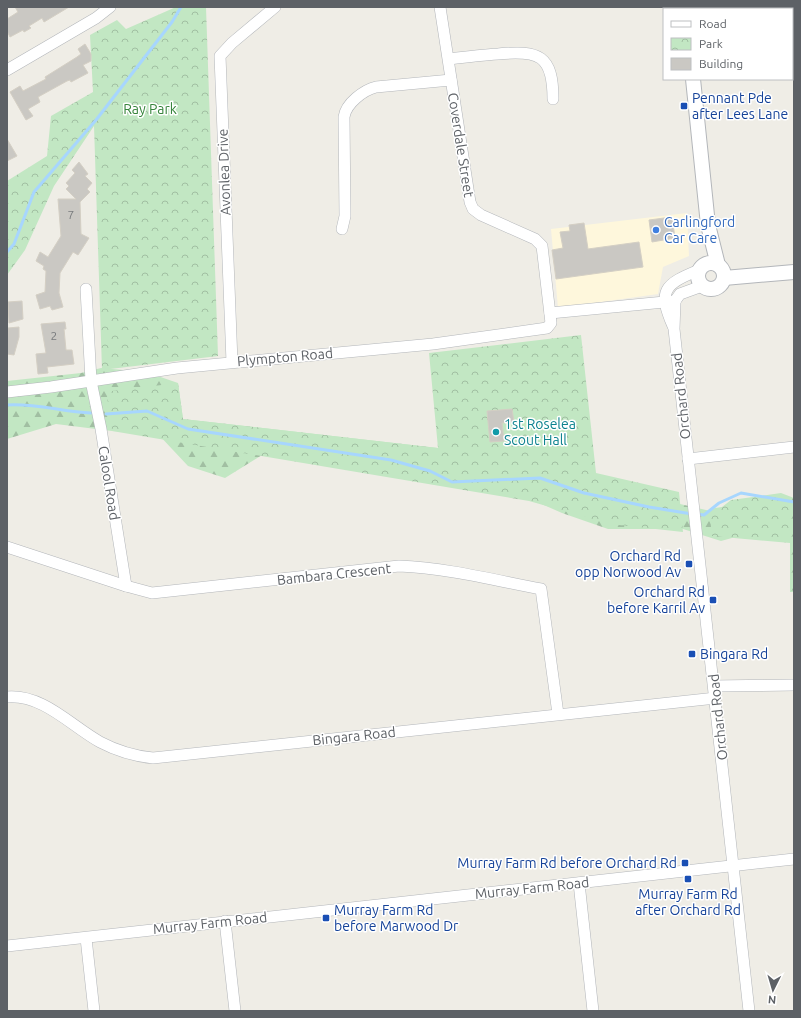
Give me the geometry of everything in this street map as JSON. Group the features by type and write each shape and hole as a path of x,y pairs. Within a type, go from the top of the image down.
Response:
{"street":[{"path":"7,70 96,18 110,7"},
{"name":"Avonlea Drive","path":"232,362 220,56 232,43 275,7"},
{"name":"Coverdale Street","path":"440,7 471,206 481,216 535,239 542,246 550,313"},
{"path":"449,59 520,52 533,54 545,62 550,71 553,81 553,100"},
{"path":"342,230 345,216 344,117 346,108 369,89 376,87 451,80"},
{"path":"550,313 671,301 680,294 702,286 710,289 717,287 724,278 723,271 718,265 708,225 693,80"},
{"path":"702,286 698,278 702,268 708,225"},
{"path":"702,268 713,263 718,265"},
{"name":"Orchard Road","path":"702,268 677,279 669,285 666,293 671,301 716,698 749,1011"},
{"path":"724,278 794,272"},
{"name":"Calool Road","path":"86,289 91,381 101,429 126,586"},
{"name":"Plympton Road","path":"7,392 232,362 433,344 547,328 550,323 550,313"},
{"path":"688,459 794,447"},
{"name":"Bambara Crescent","path":"7,547 152,593 400,566 419,567 464,574 541,589 558,714"},
{"path":"714,686 794,686"},
{"name":"Bingara Road","path":"7,697 15,696 41,703 99,742 135,756 152,758 716,698"},
{"name":"Murray Farm Road","path":"7,946 794,859"},
{"path":"579,883 593,1011"},
{"path":"225,921 235,1011"},
{"path":"86,938 94,1011"}],"shaded area":[{"path":"687,213 689,256 663,267 658,294 558,308 551,229"}],"green space":[{"name":"Ray Park","path":"176,7 206,7 218,356 102,370 94,126 54,186 25,250 7,275 7,181 47,156 51,116 93,92 90,35 117,20 126,29"},
{"path":"581,335 596,473 679,492 683,532 610,524 529,501 112,431 107,397 112,391 178,383 183,419 438,448 429,353"},
{"path":"101,368 146,372 178,383 183,419 438,448 719,513 787,523 721,541 683,529 608,529 562,513 505,488 280,444 225,478 188,466 157,433 112,431 56,424 7,439 7,381 81,373"},
{"path":"781,493 794,498 794,592 790,592 790,543 712,536 709,509 722,507 731,500"}],"building":[{"path":"15,7 69,7 44,22 42,18 29,26 31,28 24,32 23,30 10,37 7,31 7,19 18,12"},
{"path":"85,44 91,54 91,61 83,65 88,73 71,82 70,80 67,81 38,97 40,102 28,109 33,116 26,120 10,92 20,86 23,91 46,79 45,77 81,54 78,49"},
{"path":"7,139 17,156 7,161"},
{"path":"79,162 88,174 85,176 92,183 87,189 90,192 80,202 81,234 89,238 78,255 73,252 60,273 59,293 63,307 52,310 50,306 40,309 36,295 45,292 46,271 43,269 44,266 36,261 40,252 48,257 61,236 58,199 76,199 66,189 69,186 66,183 75,173 72,170"},
{"path":"672,217 675,238 652,242 649,220"},
{"path":"584,223 588,249 639,242 643,267 556,279 552,250 563,248 560,232 570,231 569,225"},
{"path":"22,301 23,319 9,323 8,302"},
{"path":"65,322 66,329 64,329 66,350 72,350 74,364 47,367 48,373 38,374 36,354 46,353 41,324"},
{"path":"19,327 19,337 14,355 7,354 8,328"},
{"name":"1st Roselea Scout Hall","path":"512,409 514,422 502,423 504,441 490,442 487,411"}],"waterway":[{"path":"7,252 14,244 34,192 96,120 172,22 181,7"},
{"path":"7,405 39,406 91,413"},
{"path":"106,414 147,411 188,429 391,460 430,471 452,482 540,478 584,493 649,507 692,514"},
{"path":"697,514 704,515 719,503 741,493 794,502"}],"place":[{"name":"Pennant Pde after Lees Lane","path":"684,106"},
{"name":"Carlingford Car Care","path":"656,230"},
{"name":"1st Roselea Scout Hall","path":"496,432"},
{"name":"Orchard Rd opp Norwood Av","path":"689,564"},
{"name":"Orchard Rd before Karril Av","path":"713,600"},
{"name":"Bingara Rd","path":"692,654"},
{"name":"Murray Farm Rd before Orchard Rd","path":"685,863"},
{"name":"Murray Farm Rd after Orchard Rd","path":"688,879"},
{"name":"Murray Farm Rd before Marwood Dr","path":"326,918"}]}
